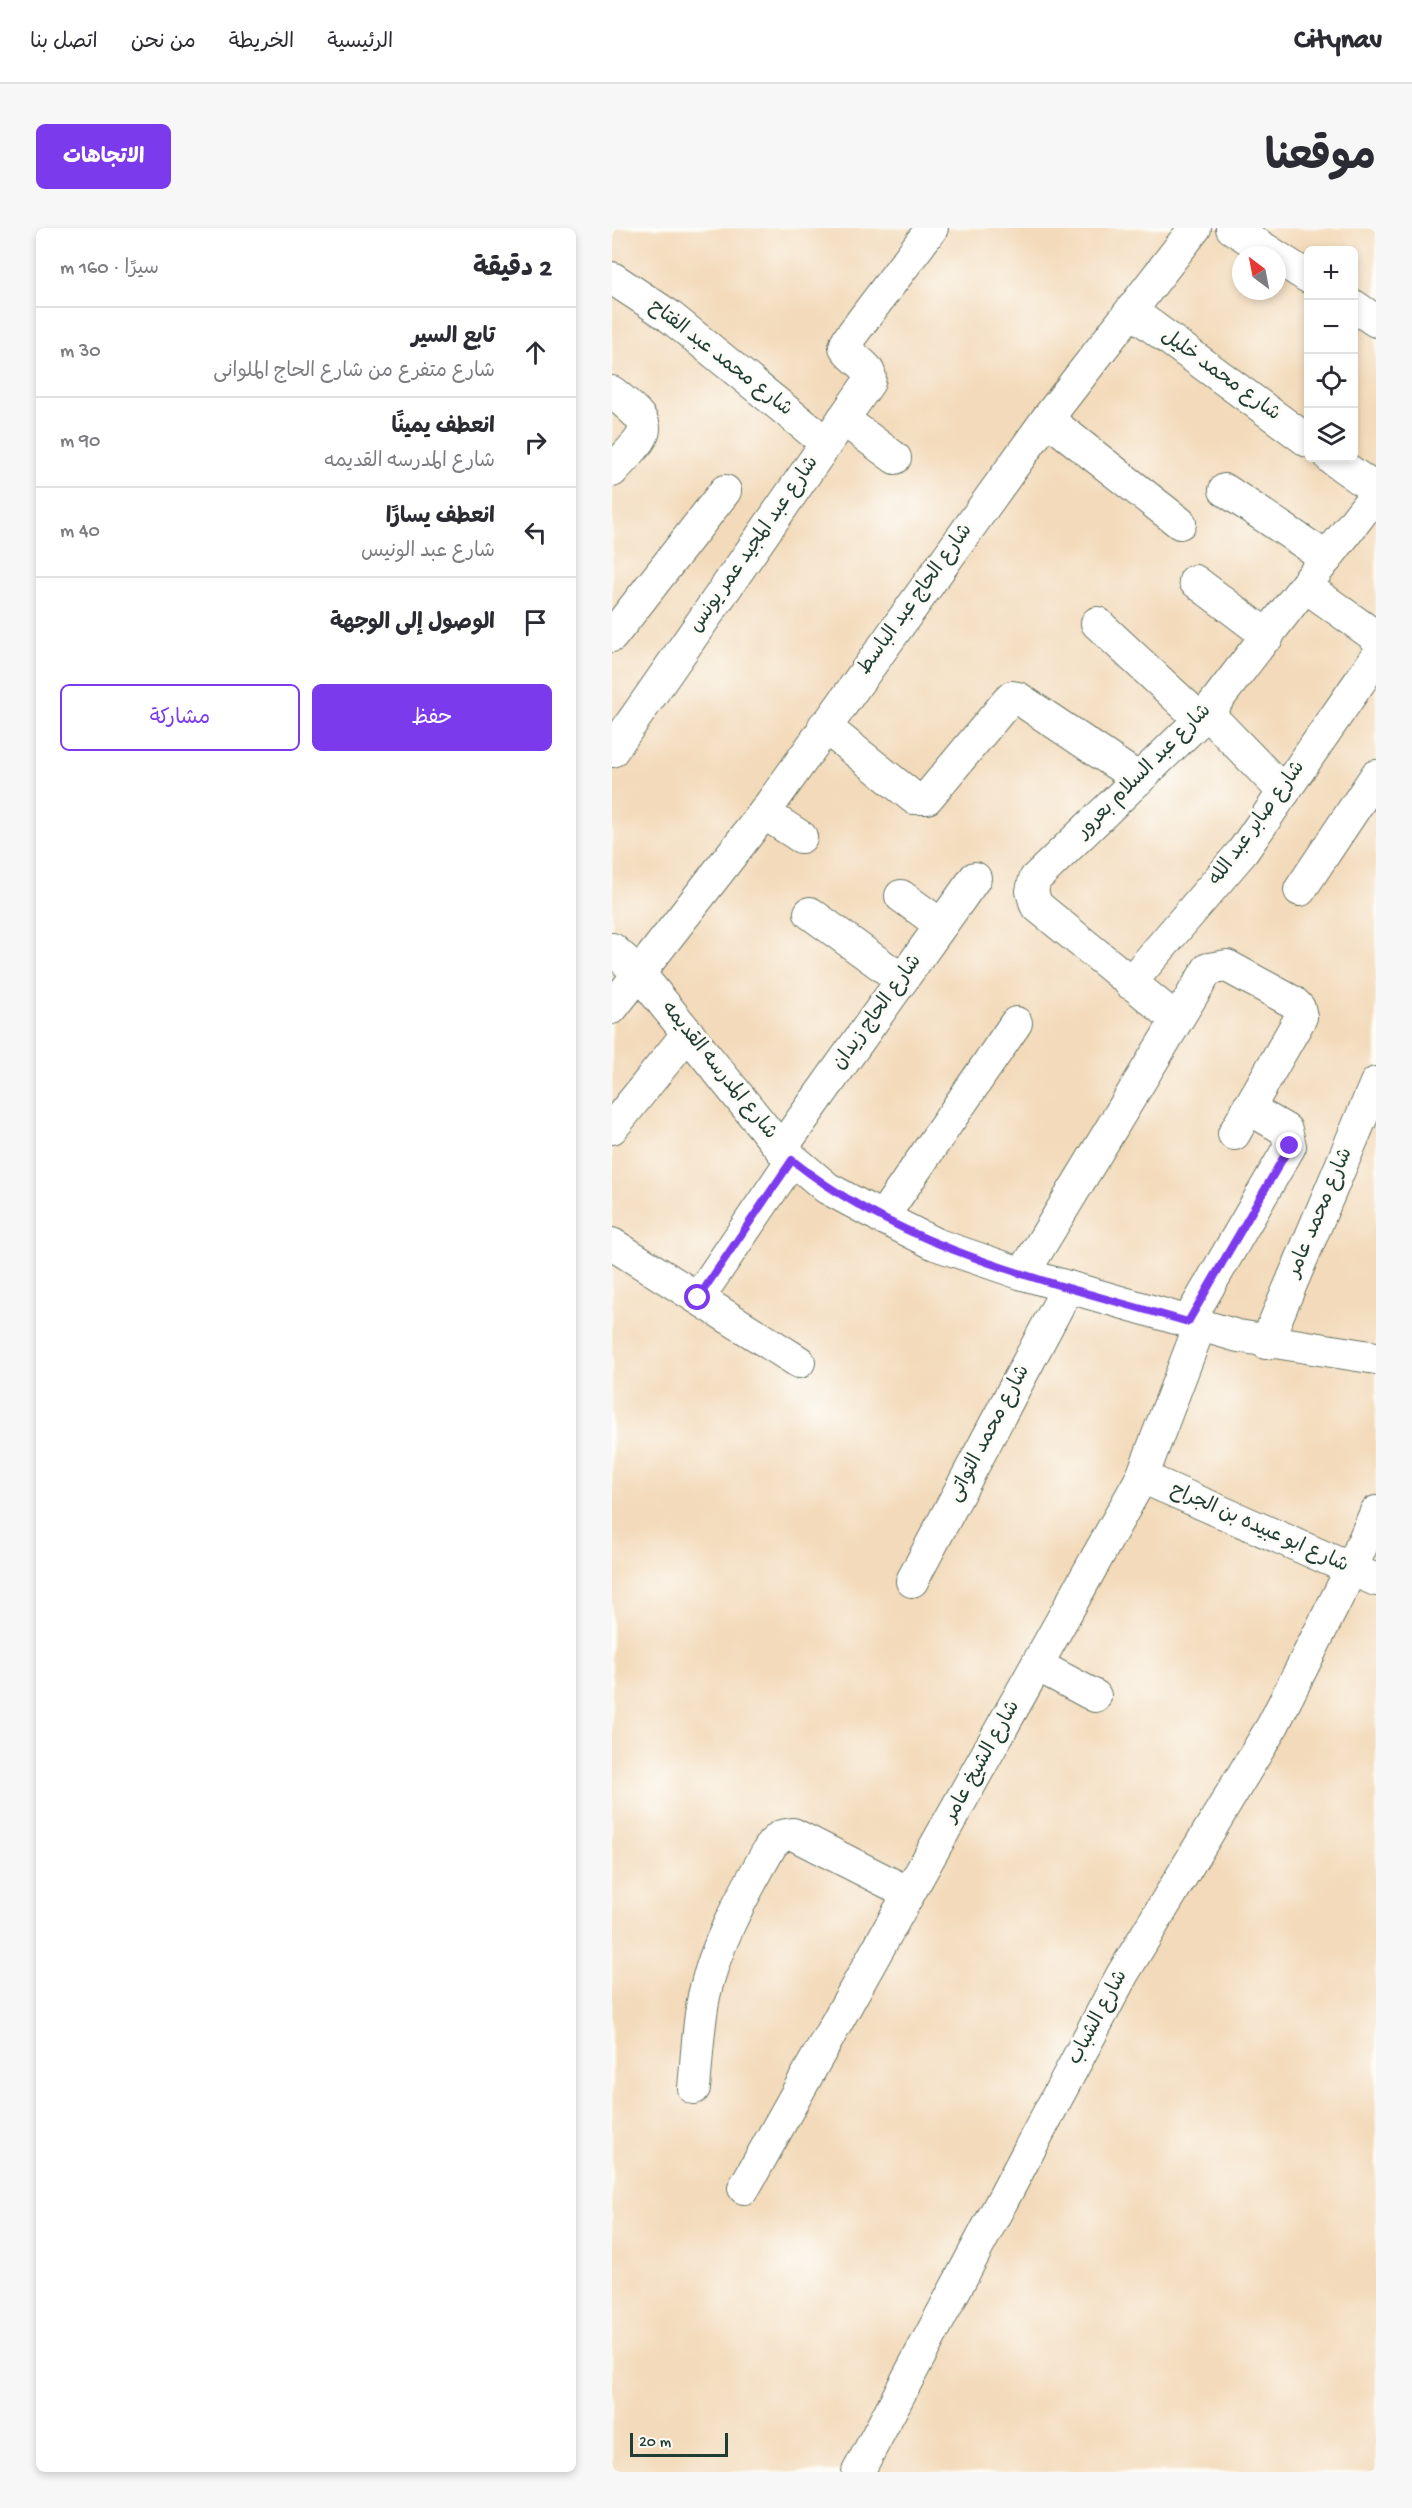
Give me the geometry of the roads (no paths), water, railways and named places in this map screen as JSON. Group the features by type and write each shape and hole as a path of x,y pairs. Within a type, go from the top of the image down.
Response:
{"street":[{"name":"شارع عبد المجيد عمر يونس","path":"612,751 870,376 868,369 848,353 845,347 847,341 932,228"},
{"name":"شارع الحاج عبد الباسط","path":"612,1008 764,813 824,726 1047,419 1195,228"},
{"path":"1232,228 1260,246"},
{"path":"1286,263 1304,274"},
{"name":"شارع محمد عبد الفتاح","path":"612,278 834,431 895,458"},
{"name":"شارع محمد خليل","path":"1131,311 1304,438"},
{"path":"612,392 639,413 645,424 643,438 612,471"},
{"path":"1047,419 1180,523"},
{"path":"1336,462 1376,492"},
{"path":"1225,490 1327,558"},
{"path":"612,636 725,491"},
{"name":"شارع عبد السلام بعرور","path":"1177,1020 1036,905 1032,891 1035,879 1204,716 1268,636 1376,492"},
{"path":"1195,581 1268,636"},
{"path":"1305,586 1376,637"},
{"path":"1097,623 1204,716 1284,792"},
{"name":"شارع صابر عبد الله","path":"1130,983 1243,851 1376,658"},
{"path":"824,726 914,798 920,800 927,798 1012,698 1023,699 1139,779"},
{"path":"1300,890 1376,776"},
{"path":"764,813 801,837"},
{"name":"شارع الحاج زيدان","path":"698,1298 786,1154 902,980 975,878"},
{"path":"901,896 940,926"},
{"path":"810,913 902,980"},
{"name":"شارع المدرسه القديمه","path":"612,949 639,973 786,1154 826,1188 882,1218 935,1244 1023,1274 1194,1323 1266,1343 1376,1358"},
{"name":"شارع الشيخ عامر","path":"744,2188 1142,1477 1194,1323 1290,1146 1286,1130 1241,1121 1299,1024 1299,1008 1227,966 1208,969 1177,1020"},
{"path":"1023,1274 1177,1020"},
{"path":"882,1218 1016,1023"},
{"path":"612,1128 688,1033"},
{"name":"شارع محمد عامر","path":"1266,1343 1376,1083"},
{"path":"612,1244 798,1362"},
{"name":"شارع محمد التواتى","path":"912,1581 1068,1287"},
{"name":"شارع ابو عبيده بن الجراح","path":"1142,1477 1364,1575"},
{"name":"شارع الشباب","path":"858,2472 1122,1975 1364,1575 1376,1512"},
{"path":"1037,1665 1095,1696"},
{"path":"694,2088 704,1996 714,1964 733,1914 772,1844 781,1836 793,1834 909,1893"}]}
